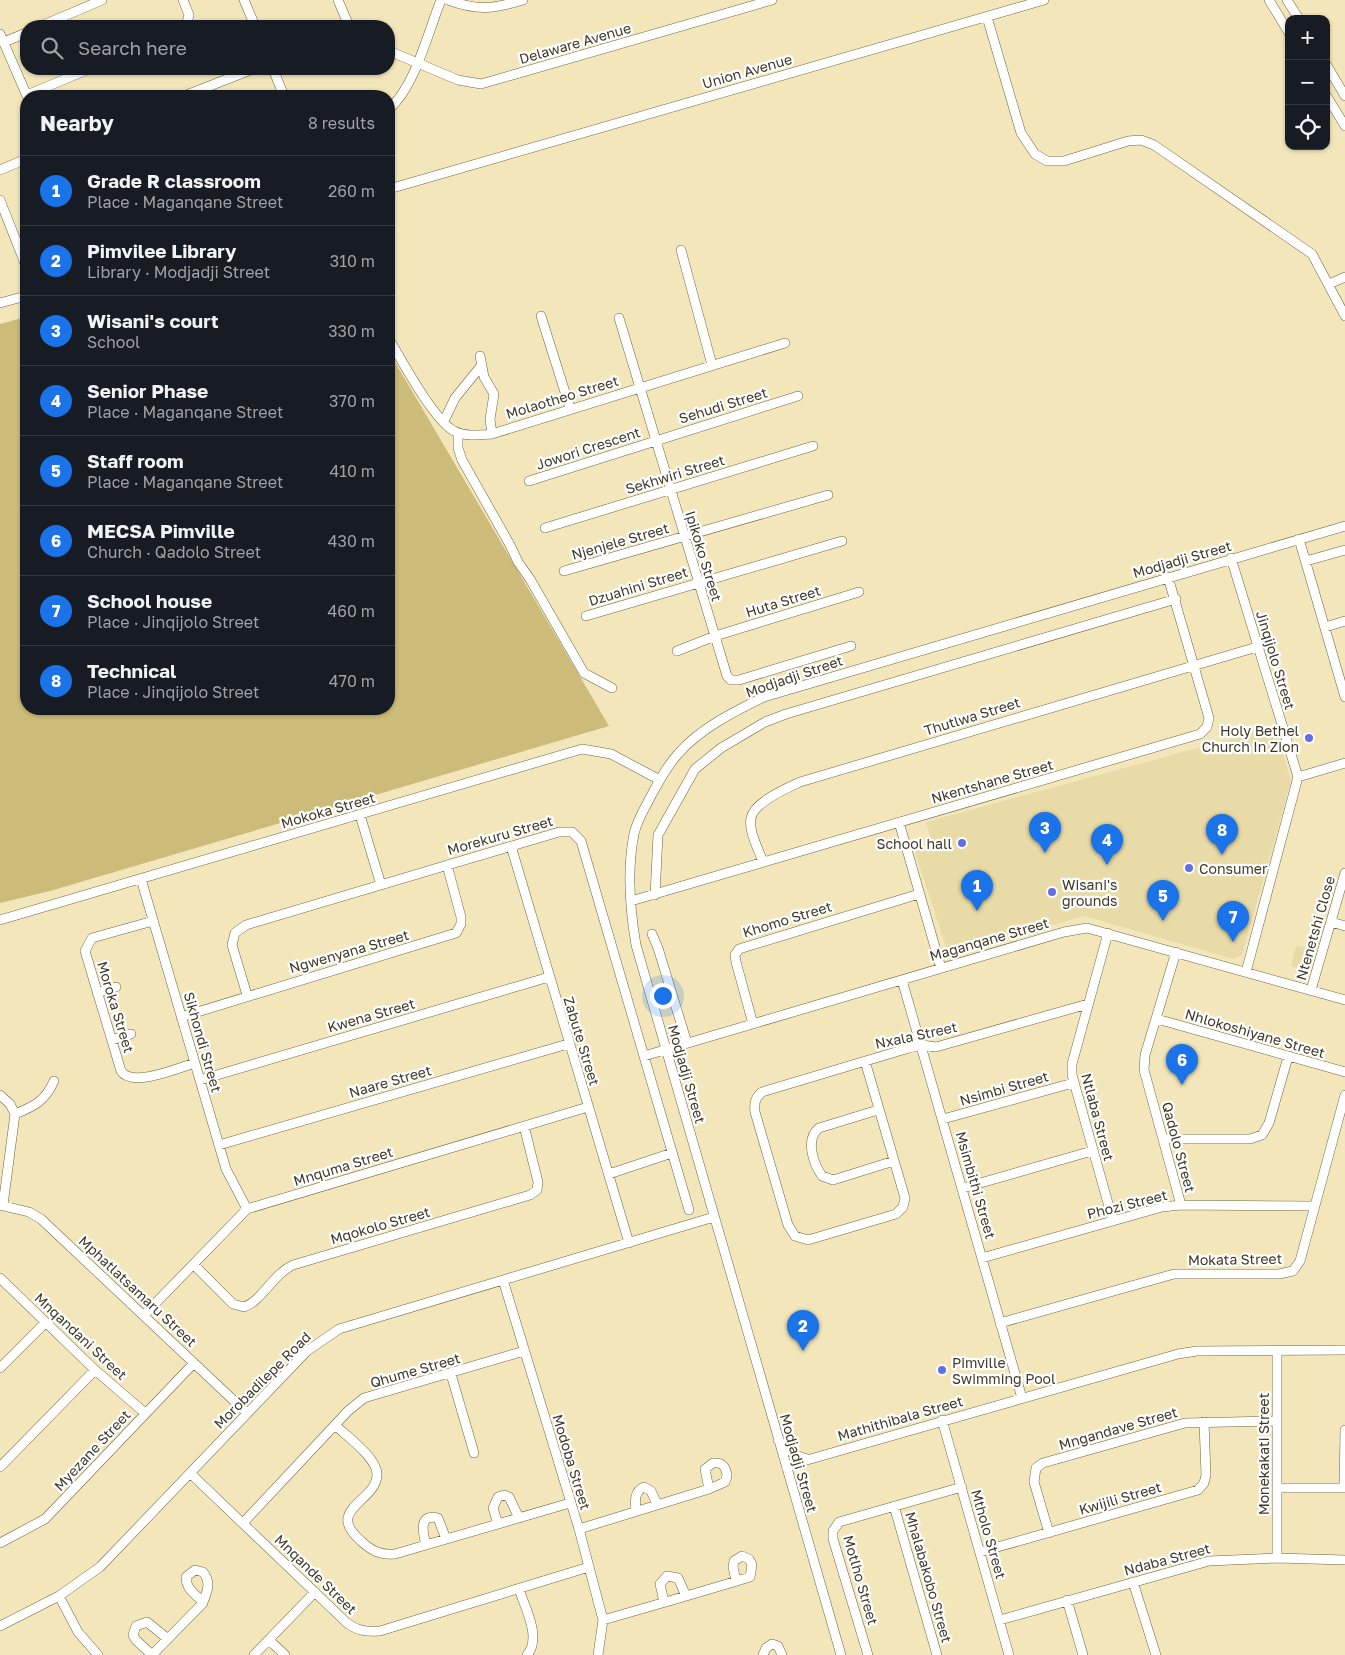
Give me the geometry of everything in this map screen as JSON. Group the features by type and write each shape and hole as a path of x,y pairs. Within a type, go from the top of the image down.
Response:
{"street":[{"path":"55,20 102,0"},
{"path":"183,0 189,15 188,20"},
{"path":"244,0 252,20"},
{"path":"338,0 346,20"},
{"path":"395,103 403,94 441,0"},
{"path":"448,0 465,6 483,9 523,0"},
{"name":"Delaware Avenue","path":"395,53 468,83 486,83 772,0"},
{"name":"Union Avenue","path":"395,187 1044,0"},
{"path":"1269,0 1285,26"},
{"path":"1287,0 1296,15"},
{"path":"987,17 1021,133 1035,154 1054,162 1128,141 1141,140 1154,145 1303,247 1315,258 1328,284 1341,299 1345,316"},
{"path":"20,34 2,38 24,90"},
{"path":"1330,71 1345,96"},
{"path":"41,90 75,75"},
{"path":"200,90 238,75"},
{"path":"275,75 282,90"},
{"path":"1330,102 1345,126"},
{"path":"0,170 20,162"},
{"name":"Union Avenue","path":"395,193 458,169"},
{"path":"0,200 20,251"},
{"path":"681,250 712,365"},
{"path":"1328,284 1345,277"},
{"path":"0,303 20,298"},
{"path":"541,316 570,408"},
{"name":"Ipikoko Street","path":"618,318 727,676 735,680 851,646"},
{"name":"Molaotheo Street","path":"458,433 471,436 492,434 570,408 785,343"},
{"path":"395,348 444,421 458,433 458,448 462,460 518,562 530,579 584,673 612,688"},
{"path":"480,356 481,366 494,394 490,419 492,434"},
{"path":"444,421 455,398 481,366"},
{"name":"Sehudi Street","path":"655,441 798,396"},
{"name":"Jowori Crescent","path":"529,481 655,441"},
{"name":"Sekhwiri Street","path":"544,528 813,446"},
{"name":"Njenjele Street","path":"564,571 828,494"},
{"name":"Modjadji Street","path":"841,1655 636,945 631,902 634,833 642,813 660,780 679,752 694,739 740,709 764,697 1345,526"},
{"path":"1298,539 1345,694"},
{"name":"Dzuahini Street","path":"586,616 698,582 842,542"},
{"path":"1306,561 1345,550"},
{"name":"Jinqijolo Street","path":"1231,558 1298,777"},
{"name":"Nkentshane Street","path":"631,902 1198,736 1207,727 1209,718 1176,599 1168,577"},
{"name":"Huta Street","path":"715,636 859,592"},
{"path":"655,894 658,835 698,766 742,735 786,714 1176,599"},
{"path":"1325,627 1345,621"},
{"path":"677,650 715,636"},
{"name":"Thutlwa Street","path":"763,862 751,827 752,814 758,806 800,782 1257,647"},
{"name":"Mokoka Street","path":"0,920 582,749 611,754 660,780"},
{"path":"1246,972 1298,777 1345,763"},
{"path":"360,815 382,884"},
{"path":"899,822 941,968"},
{"name":"Morekuru Street","path":"247,996 232,945 232,938 241,928 382,884 562,831 570,831 579,838 689,1210"},
{"name":"Zabute Street","path":"511,846 628,1243"},
{"name":"Ngwenyana Street","path":"182,1017 456,933 461,924 461,917 447,865"},
{"name":"Ntenetshi Close","path":"1311,990 1345,873"},
{"name":"Sikhondi Street","path":"141,879 226,1168 247,1209"},
{"name":"Khomo Street","path":"753,1024 736,962 735,955 739,949 919,894"},
{"name":"Moroka Street","path":"153,921 92,938 88,943 85,950 97,993 121,1071 128,1078 145,1077 195,1063"},
{"path":"1331,922 1345,926"},
{"name":"Maganqane Street","path":"644,1056 1064,932 1087,928 1345,1000"},
{"name":"Ntlaba Street","path":"1108,933 1072,1064 1073,1083 1113,1221"},
{"path":"652,934 687,1043"},
{"name":"Qadolo Street","path":"1176,952 1145,1055 1144,1070 1164,1139 1180,1205"},
{"name":"Kwena Street","path":"200,1080 549,976"},
{"name":"Msimbithi Street","path":"902,980 1022,1398"},
{"path":"97,993 116,987"},
{"name":"Nxala Street","path":"894,1161 906,1198 900,1212 808,1240 797,1238 788,1225 755,1112 755,1101 762,1092 865,1061 922,1045 936,1048 1088,1004"},
{"name":"Nhlokoshiyane Street","path":"1157,1019 1345,1072"},
{"path":"112,1040 131,1034"},
{"name":"Naare Street","path":"219,1144 568,1044"},
{"path":"1164,1139 1250,1138 1262,1134 1269,1123 1288,1057"},
{"path":"865,1061 894,1161 833,1180 822,1176 815,1162 810,1141 815,1131 827,1124 878,1110"},
{"path":"15,1114 40,1103 48,1095 54,1081"},
{"name":"Nsimbi Street","path":"943,1120 1073,1083"},
{"path":"0,1095 10,1104 15,1114 2,1205"},
{"name":"Mokata Street","path":"1000,1323 1178,1273 1290,1272 1299,1263 1345,1095"},
{"name":"Mnquma Street","path":"247,1209 588,1107"},
{"name":"Mqokolo Street","path":"194,1266 233,1304 244,1307 252,1302 285,1269 293,1265 530,1195 537,1190 538,1182 524,1126"},
{"path":"963,1188 1092,1151"},
{"path":"609,1174 672,1153"},
{"name":"Mphatlatsamaru Street","path":"2,1205 29,1212 42,1219 247,1413"},
{"name":"Phozi Street","path":"982,1258 1162,1207 1180,1205 1314,1206"},
{"path":"144,1315 194,1266 247,1209"},
{"name":"Morobadilepe Road","path":"0,1626 59,1596 100,1567 307,1351 339,1329 714,1218"},
{"name":"Mnqandani Street","path":"0,1278 45,1324 146,1413"},
{"name":"Modoba Street","path":"503,1280 579,1529 603,1620 598,1655"},
{"path":"0,1368 45,1324"},
{"name":"Mathithibala Street","path":"786,1466 1178,1354 1197,1351 1345,1350"},
{"name":"Qhume Street","path":"243,1523 336,1426 348,1411 364,1398 524,1351"},
{"name":"Monekakati Street","path":"1277,1351 1277,1558"},
{"name":"Myezane Street","path":"0,1544 45,1518 194,1363"},
{"path":"0,1467 95,1370"},
{"path":"451,1374 474,1452"},
{"name":"Mtholo Street","path":"942,1420 1009,1655"},
{"name":"Mngandave Street","path":"1049,1533 1034,1478 1039,1466 1185,1423 1276,1421"},
{"name":"Kwijili Street","path":"980,1552 1199,1489 1206,1475 1204,1422"},
{"path":"336,1426 373,1460 378,1474 375,1484 352,1507 348,1517 349,1528 354,1535 372,1551 382,1555 395,1554 570,1502"},
{"path":"1277,1488 1344,1487 1345,1430"},
{"path":"778,1440 795,1454 807,1459"},
{"name":"Mnqande Street","path":"190,1473 347,1623 356,1629 366,1632 380,1631 589,1567"},
{"path":"636,1511 636,1496 641,1488 644,1487 652,1491 657,1504"},
{"name":"Motlho Street","path":"868,1655 833,1533 839,1522 962,1487"},
{"path":"579,1529 709,1489"},
{"path":"498,1524 493,1508 494,1501 504,1495 513,1503 519,1518"},
{"name":"Mhalabakobo Street","path":"894,1506 937,1655"},
{"path":"426,1545 421,1529 422,1524 426,1519 432,1517 438,1518 446,1539"},
{"name":"Ndaba Street","path":"1000,1620 1210,1561 1277,1558 1345,1560"},
{"path":"664,1602 660,1584 668,1576 678,1578 686,1596"},
{"path":"603,1620 736,1581"},
{"path":"1133,1582 1156,1655"},
{"path":"519,1589 534,1638 532,1649 527,1655"},
{"path":"254,1655 315,1592"},
{"path":"59,1596 78,1632 98,1655"},
{"path":"1067,1600 1084,1655"},
{"path":"168,1639 147,1622 136,1626 133,1635 152,1655 168,1639 203,1602"},
{"path":"269,1640 285,1655"},
{"path":"763,1655 768,1645 772,1644 778,1646 782,1655"}],"shaded area":[{"path":"20,319 20,715 395,715 395,362 609,726 50,891 0,903 0,324"},
{"path":"1275,727 1291,781 1242,955 1234,959 1084,916 955,953 946,947 915,852 932,843 926,822"},
{"path":"1296,946 1310,949 1305,970 1291,966"}],"place":[{"name":"Holy Bethel Church In Zion","path":"1309,738"},
{"name":"School hall","path":"962,843"},
{"name":"Wisani's court","path":"1045,853"},
{"name":"Technical","path":"1222,855"},
{"name":"Senior Phase","path":"1107,865"},
{"name":"Consumer","path":"1189,868"},
{"name":"Wisani's grounds","path":"1052,892"},
{"name":"Grade R classroom","path":"977,911"},
{"name":"Staff room","path":"1163,921"},
{"name":"School house","path":"1233,942"},
{"name":"MECSA Pimville","path":"1182,1085"},
{"name":"Pimvilee Library","path":"803,1351"},
{"name":"Pimville Swimming Pool","path":"942,1370"}]}
